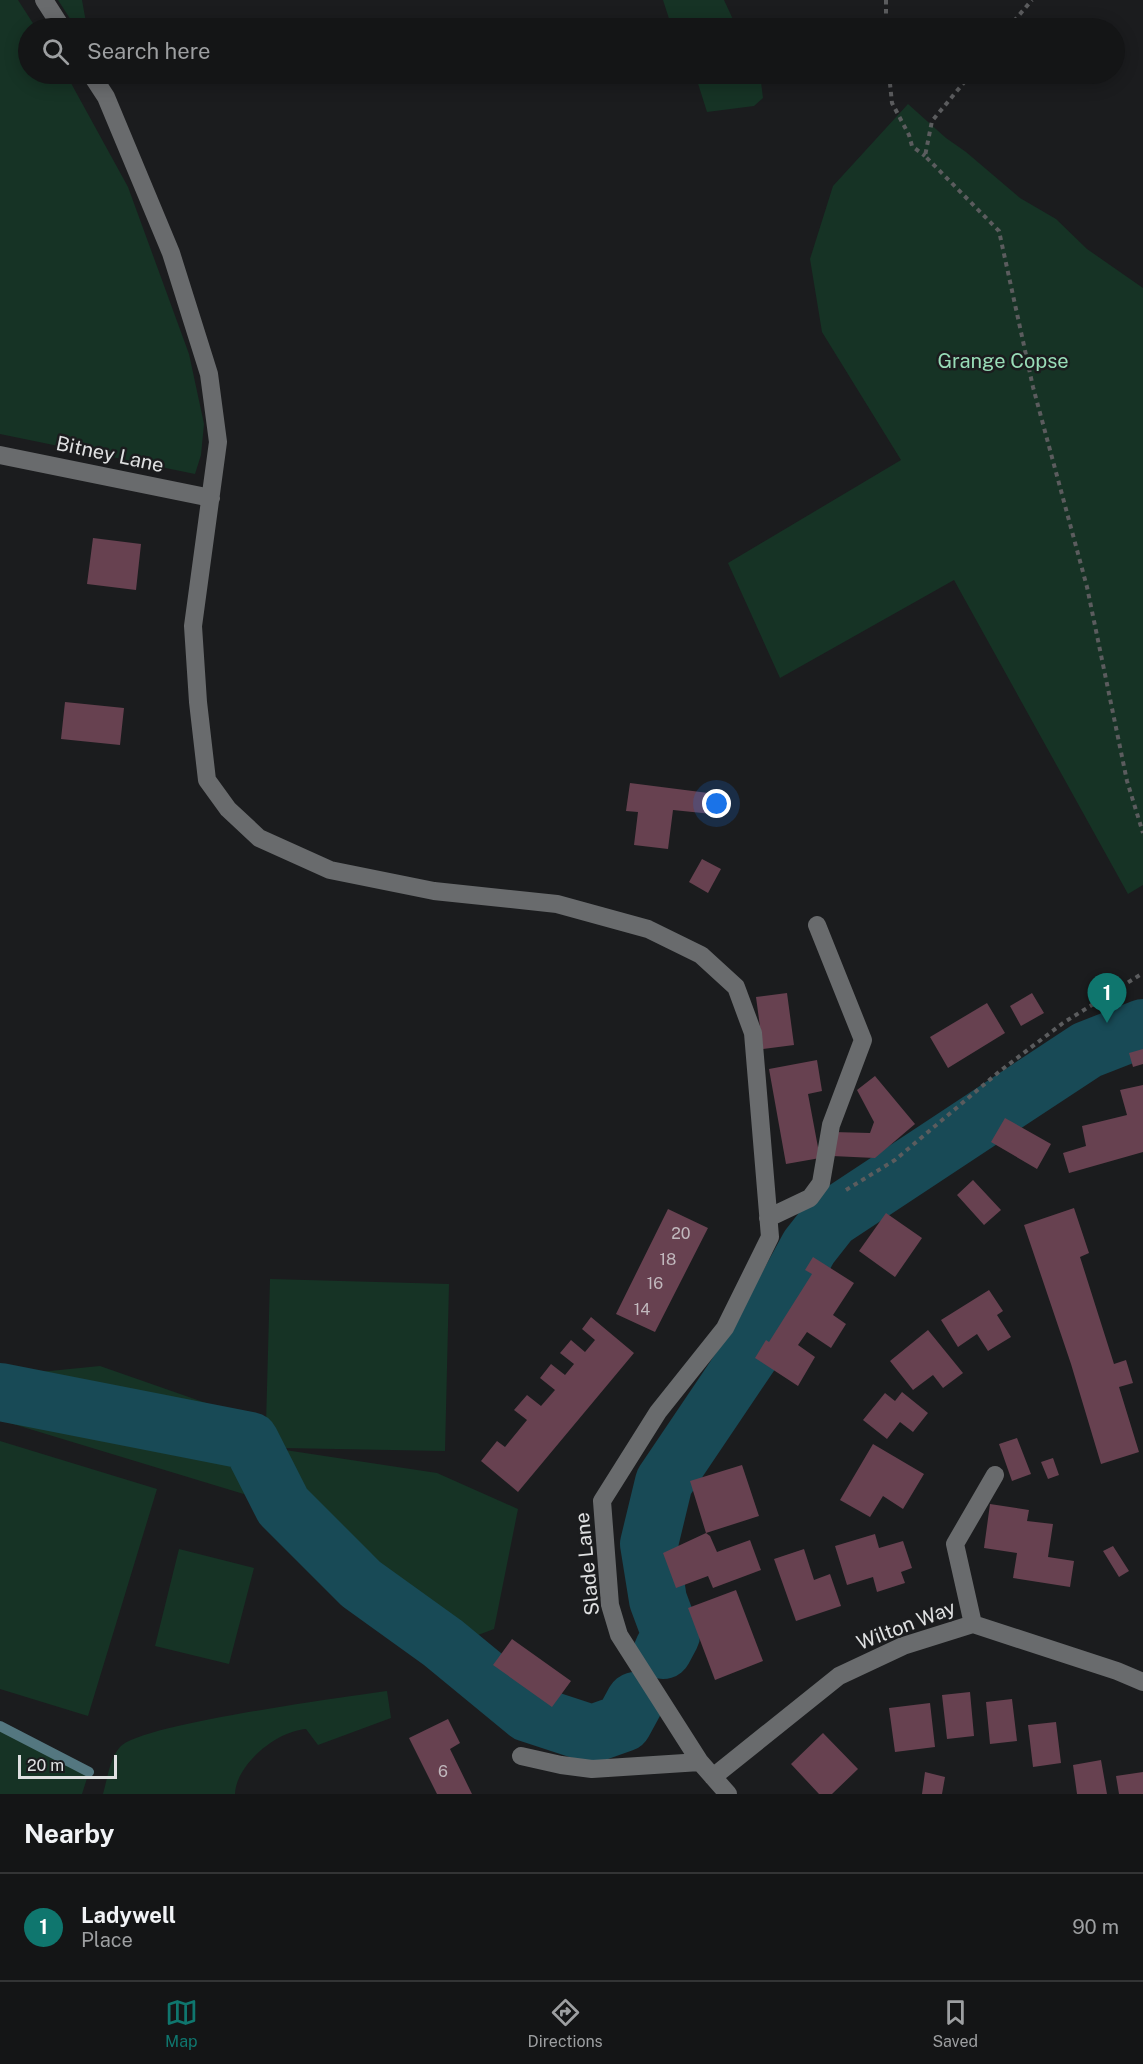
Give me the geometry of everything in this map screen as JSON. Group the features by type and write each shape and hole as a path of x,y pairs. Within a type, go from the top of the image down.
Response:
{"street":[{"path":"44,0 56,18"},
{"path":"97,84 106,97 171,253 209,374 218,442 193,626 198,702 207,780 228,809 259,838 330,870 434,891 557,904 648,929 701,955 736,987 753,1033 768,1218 810,1198 821,1183 831,1125 862,1040 817,925"},
{"name":"Bitney Lane","path":"0,455 211,498"},
{"name":"Slade Lane","path":"728,1794 700,1762 619,1635 610,1605 602,1501 658,1412 725,1328 770,1237 768,1218"},
{"path":"973,1624 955,1544 995,1475"},
{"name":"Wilton Way","path":"713,1777 839,1676 903,1646 973,1624 1117,1671 1143,1682"},
{"path":"521,1756 592,1769 700,1762"}],"path":[{"path":"886,0 886,18"},
{"path":"1017,18 1032,0"},
{"path":"890,84 892,103 909,135 912,146 925,156 999,231 1033,387 1087,587 1127,781 1143,834"},
{"path":"925,156 932,121 963,84"},
{"path":"837,1196 895,1160 1000,1071 1063,1023 1143,973"}],"green space":[{"path":"0,0 18,0 30,18 18,18 18,84 71,84 128,187 189,354 204,424 201,455 195,474 0,434"},
{"path":"58,0 82,0 85,18 70,18"},
{"path":"663,0 724,0 732,18 669,18"},
{"path":"698,84 761,84 763,98 754,106 707,112"},
{"name":"Grange Copse","path":"908,104 1020,198 1056,219 1087,249 1143,288 1143,885 1128,894 954,580 780,678 728,563 901,460 822,332 810,259 833,186"},
{"path":"270,1279 449,1284 445,1451 283,1448 437,1473 518,1509 494,1629 462,1641 443,1643 361,1584 283,1506 0,1420 0,1372 9,1375 100,1366 266,1424"},
{"path":"0,1441 157,1489 88,1716 0,1689"},
{"path":"179,1549 254,1568 229,1664 155,1646"},
{"path":"387,1691 391,1718 318,1745 306,1729 283,1736 260,1751 250,1761 242,1771 235,1794 103,1794 111,1763 117,1752 120,1747 136,1738 202,1721"},
{"path":"0,1726 89,1772 82,1794 0,1794"}],"building":[{"path":"93,538 141,544 136,590 87,584"},
{"path":"65,702 124,708 120,745 61,739"},
{"path":"630,783 724,795 722,815 673,810 668,849 634,845 638,812 626,811"},
{"path":"702,859 721,869 708,893 689,882"},
{"path":"787,993 794,1045 763,1049 756,997"},
{"path":"1032,993 1044,1013 1021,1026 1010,1006"},
{"path":"987,1003 1005,1033 948,1068 930,1037"},
{"path":"1143,1049 1143,1064 1133,1067 1129,1053"},
{"path":"817,1060 822,1091 808,1094 820,1158 786,1164 769,1069"},
{"path":"875,1076 915,1124 875,1158 832,1156 833,1132 870,1133 874,1122 857,1090"},
{"path":"1143,1085 1143,1152 1069,1173 1063,1153 1086,1146 1082,1126 1127,1115 1120,1090"},
{"path":"1005,1118 1051,1144 1037,1169 991,1142"},
{"path":"973,1180 1001,1210 984,1225 957,1195"},
{"path":"1074,1208 1089,1253 1080,1257 1114,1364 1126,1360 1133,1383 1119,1387 1139,1452 1101,1464 1071,1364 1024,1225"},
{"path":"668,1209 708,1228 655,1332 616,1314"},
{"path":"886,1213 922,1238 895,1277 859,1251"},
{"path":"813,1257 854,1283 833,1315 846,1324 831,1348 807,1332 798,1345 815,1357 798,1386 755,1358 766,1340 769,1342 812,1274 805,1270"},
{"path":"989,1290 1003,1311 997,1315 1011,1337 988,1351 977,1334 958,1347 941,1320"},
{"path":"591,1317 634,1353 518,1492 481,1461 497,1441 505,1447 527,1420 514,1410 527,1395 541,1406 555,1390 540,1378 551,1364 565,1375 574,1364 560,1353 571,1340 585,1352 595,1340 582,1329"},
{"path":"928,1330 963,1373 943,1388 933,1375 913,1390 890,1361"},
{"path":"902,1392 928,1413 913,1432 900,1422 887,1439 863,1420 885,1393 895,1401"},
{"path":"1017,1438 1031,1474 1012,1481 999,1444"},
{"path":"873,1444 924,1474 903,1509 883,1496 870,1517 840,1500"},
{"path":"1053,1458 1059,1475 1048,1479 1041,1462"},
{"path":"742,1465 759,1516 706,1533 690,1481"},
{"path":"990,1504 1029,1510 1027,1521 1053,1524 1048,1557 1074,1561 1070,1587 1013,1578 1017,1553 984,1548"},
{"path":"706,1533 710,1536 717,1552 750,1540 761,1570 713,1588 708,1576 676,1588 663,1553"},
{"path":"875,1534 879,1548 903,1541 912,1568 901,1572 905,1583 877,1592 873,1577 847,1585 835,1546"},
{"path":"1113,1546 1129,1571 1119,1577 1103,1551"},
{"path":"804,1549 814,1580 830,1574 841,1606 796,1621 774,1559"},
{"path":"736,1590 763,1661 715,1680 688,1608"},
{"path":"512,1639 571,1681 552,1707 493,1665"},
{"path":"970,1692 974,1736 947,1739 942,1695"},
{"path":"1012,1699 1017,1741 990,1744 986,1702"},
{"path":"930,1703 935,1747 895,1752 889,1708"},
{"path":"448,1719 460,1743 450,1749 472,1794 437,1794 409,1738"},
{"path":"1056,1722 1061,1763 1033,1767 1028,1725"},
{"path":"823,1733 858,1769 832,1794 819,1794 791,1764"},
{"path":"1101,1760 1107,1794 1077,1794 1073,1765"},
{"path":"925,1772 945,1777 942,1794 922,1794"},
{"path":"1143,1772 1143,1794 1119,1794 1116,1776"}],"waterway":[{"path":"663,1650 671,1635 658,1600 649,1544 664,1482 751,1353 809,1247 831,1219 1087,1050 1143,1028"},
{"path":"0,1392 250,1441 283,1506 361,1584 443,1643 528,1713 592,1734 623,1723 635,1701"},
{"path":"0,1726 89,1772"}],"place":[{"name":"Ladywell","path":"1107,1023"}]}
